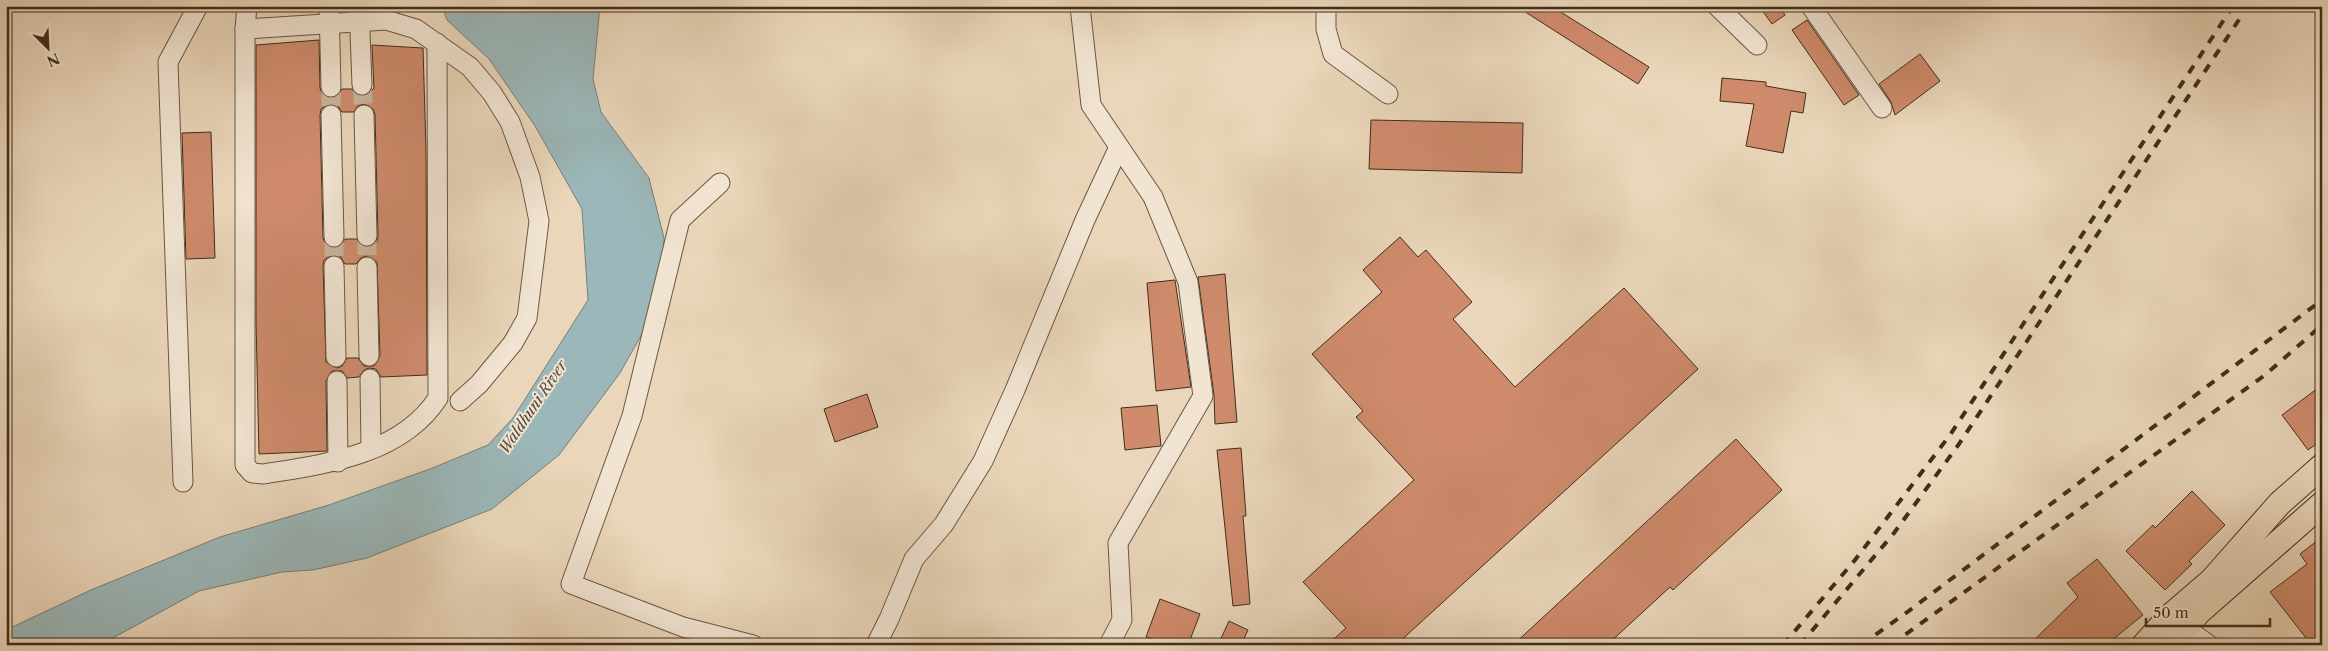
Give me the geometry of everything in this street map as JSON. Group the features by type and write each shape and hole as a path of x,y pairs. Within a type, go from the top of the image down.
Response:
{"main road":[{"path":"2175,630 2212,580 2280,503 2322,466"},
{"path":"2144,645 2175,630 2199,612 2322,504"}],"street":[{"path":"183,482 168,62 198,6"},
{"path":"247,6 245,29 245,465 252,473 264,474 338,462 392,439 419,421 429,412 438,398 437,43"},
{"path":"1080,6 1091,105 1153,198 1188,282 1203,396 1118,543 1122,620 1109,645"},
{"path":"1326,6 1326,30 1333,54 1388,94"},
{"path":"1717,6 1757,45"},
{"path":"1811,6 1882,108"},
{"path":"245,29 330,15 386,13 416,29 470,67 492,94 510,122 530,177 539,221 527,318 513,343 479,384 460,401"},
{"path":"360,14 362,85"},
{"path":"330,15 331,87"},
{"path":"364,115 367,236"},
{"path":"332,116 334,237"},
{"path":"876,645 889,620 914,559 944,524 983,461 1015,390 1085,220 1119,147"},
{"path":"720,183 680,220 632,416 571,584 683,627 753,645"},
{"path":"334,266 336,357"},
{"path":"367,267 369,356"},
{"path":"370,379 371,448"},
{"path":"337,381 338,462"},
{"path":"2175,630 2209,645"}],"water":[{"name":"Waldhuni River","path":"442,6 600,6 593,79 601,112 649,178 664,238 661,300 620,373 559,455 492,509 367,558 313,570 282,572 199,591 100,645 6,645 6,630 91,590 220,537 329,505 430,469 488,445 513,418 588,300 582,209 535,126 489,59 447,20"}],"building":[{"path":"1516,6 1551,6 1649,67 1638,84"},
{"path":"1759,6 1779,6 1785,15 1772,24"},
{"path":"1807,20 1859,95 1844,105 1792,30"},
{"path":"319,40 320,88 322,93 331,98 337,96 342,89 352,89 356,95 362,96 368,94 374,88 372,45 423,48 426,151 427,375 381,377 376,369 369,368 364,370 359,377 347,378 342,371 332,371 326,381 327,451 259,454 256,322 256,45","holes":["330,104 337,105 342,112 354,112 358,106 364,104 373,109 375,114 378,236 377,242 368,247 361,246 357,239 345,239 340,246 334,248 325,243 323,238 320,115 321,109","333,255 340,256 345,264 356,264 361,258 366,256 377,262 380,356 374,366 364,366 358,358 347,358 342,366 337,368 326,362 323,266 324,260"]},
{"path":"1920,54 1940,81 1895,115 1891,102 1879,84"},
{"path":"1722,78 1766,82 1766,86 1806,93 1803,113 1791,111 1783,153 1746,146 1754,104 1720,101"},
{"path":"1371,120 1523,123 1522,173 1369,169"},
{"path":"211,132 215,258 186,259 182,133"},
{"path":"1400,237 1418,257 1426,250 1472,302 1453,319 1515,387 1624,288 1698,369 1396,645 1327,645 1346,628 1303,582 1414,480 1356,417 1363,411 1312,354 1382,292 1363,270"},
{"path":"1225,274 1237,422 1215,424 1214,395 1198,277"},
{"path":"1175,280 1191,387 1156,391 1147,283"},
{"path":"2322,385 2322,440 2308,450 2282,415"},
{"path":"867,394 878,427 835,442 824,409"},
{"path":"1157,405 1161,446 1125,450 1121,408"},
{"path":"1736,439 1782,490 1673,590 1670,587 1607,645 1513,645"},
{"path":"1241,448 1246,516 1243,516 1250,604 1233,606 1217,450"},
{"path":"2192,491 2225,525 2189,561 2192,564 2165,590 2126,551 2153,525 2155,528"},
{"path":"2322,537 2322,633 2310,643 2270,592 2307,564 2300,554"},
{"path":"2097,559 2143,615 2106,645 2029,645 2078,597 2067,583"},
{"path":"1160,599 1200,614 1188,645 1169,645 1146,637"},
{"path":"1229,621 1248,630 1241,645 1218,645"}],"tunnel":[{"path":"362,85 364,115"},
{"path":"331,87 331,115"},
{"path":"367,236 367,267"},
{"path":"334,237 334,266"}],"railway":[{"path":"1783,645 1855,560 1950,435 2233,6"},
{"path":"1800,645 1894,533 1959,444 2248,6"},
{"path":"1861,645 2322,300"},
{"path":"1891,645 2265,375 2322,325"}]}
